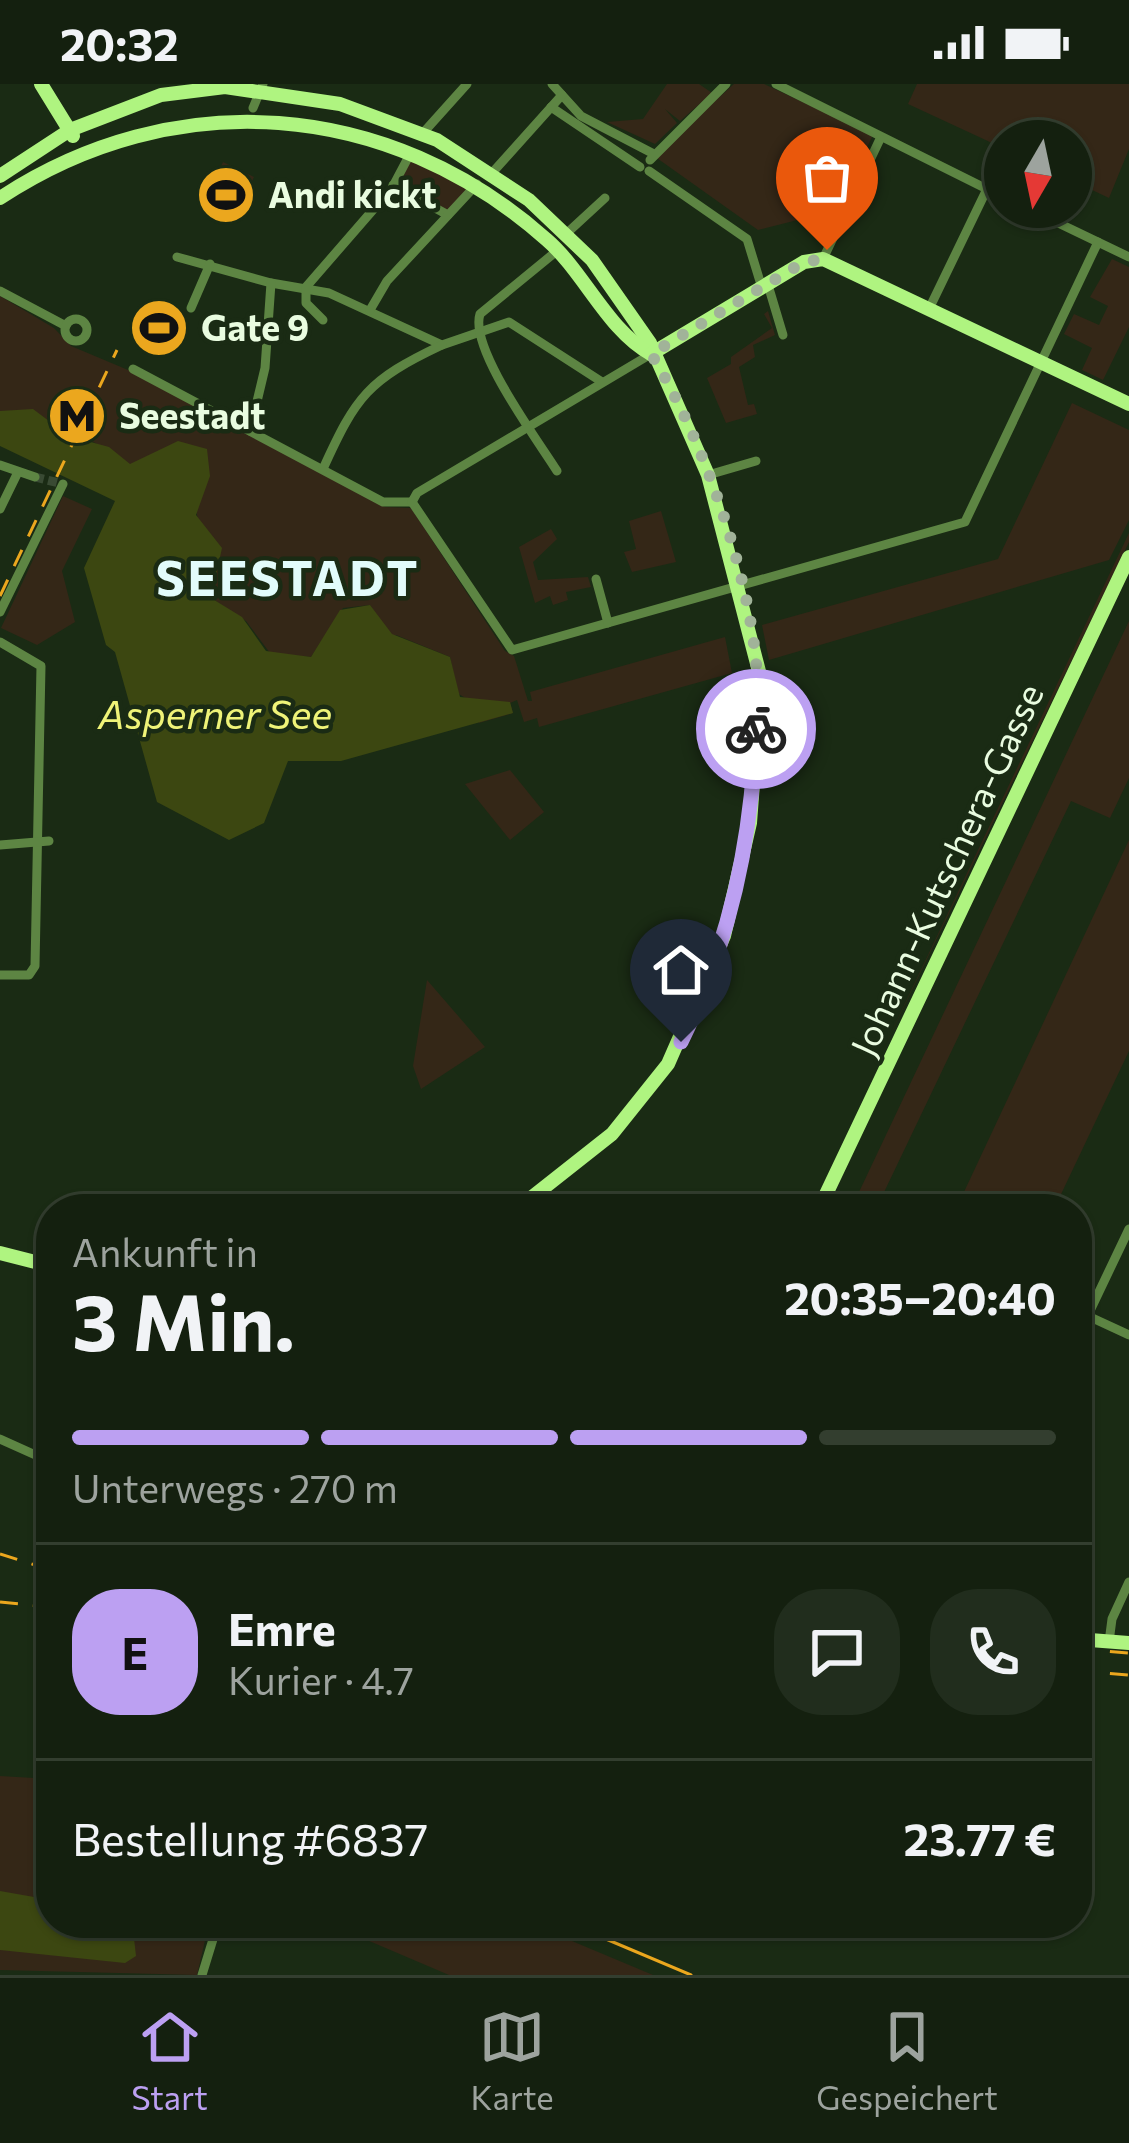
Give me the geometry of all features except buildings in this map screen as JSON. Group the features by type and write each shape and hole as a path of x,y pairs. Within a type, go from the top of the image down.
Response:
{"street":[{"path":"41,84 79,146"},
{"path":"423,134 467,84"},
{"path":"552,84 581,116 747,239 783,335"},
{"path":"648,163 726,84"},
{"path":"776,84 878,133 880,139 823,259"},
{"path":"253,107 262,87"},
{"path":"0,176 70,130 160,95 262,87 340,104 423,134 492,173 567,233 619,293 683,410 740,584 761,691 750,823 719,950 690,1024 650,1090 588,1156 537,1194"},
{"path":"492,173 562,94"},
{"path":"551,106 648,163"},
{"path":"0,198 79,146 164,115 253,107 316,116 413,149 477,184 558,250 633,341 651,354"},
{"path":"880,139 984,188"},
{"path":"323,320 306,303 307,287 393,185 413,149"},
{"path":"370,310 387,280 477,184"},
{"path":"393,185 448,215"},
{"path":"929,309 984,195"},
{"path":"567,233 605,198"},
{"path":"1069,228 1129,256"},
{"path":"412,502 512,650 965,522 1098,242"},
{"path":"556,471 488,358 480,314 558,250"},
{"path":"177,257 268,283 307,287 370,310 442,345"},
{"path":"412,502 417,493 528,425 809,260 823,259 1129,404"},
{"path":"191,308 210,265"},
{"path":"250,430 265,368 268,283"},
{"path":"0,291 66,326"},
{"path":"322,469 351,406 391,369 509,322 602,382"},
{"path":"133,369 383,502 412,502"},
{"path":"708,475 756,460"},
{"path":"0,465 35,477"},
{"path":"0,509 18,472"},
{"path":"0,612 61,484 80,488"},
{"name":"Johann-Kutschera-Gasse","path":"826,1194 1129,556"},
{"path":"596,579 608,623"},
{"path":"0,642 41,666 34,971 0,976"},
{"path":"0,845 37,846 49,841"},
{"path":"1092,1308 1129,1229"},
{"path":"0,1253 36,1262"},
{"path":"1092,1318 1129,1336"},
{"path":"0,1438 36,1455"},
{"path":"1109,1642 1112,1619 1129,1582"},
{"path":"1092,1641 1129,1643"},
{"path":"202,1975 213,1938"}],"shaded area":[{"path":"667,84 699,84 712,93 680,121 665,109 677,123 655,144 607,122 643,119"},
{"path":"734,84 764,84 873,135 837,210 758,230 654,156"},
{"path":"917,84 1129,84 1129,149 1109,198 1092,190 1092,120 984,120 984,139 908,104"},
{"path":"411,160 470,188 448,212 397,185"},
{"path":"223,162 254,177 238,210 229,206 222,221 200,211"},
{"path":"1112,259 1129,267 1129,327 1103,380 1082,370 1092,348 1064,334 1074,314 1099,325 1108,306 1090,297"},
{"path":"0,296 54,328 71,346 140,375 385,507 411,508 505,651 514,656 528,701 532,701 530,692 725,637 732,673 539,727 537,718 524,722 517,700 510,703 513,713 479,723 479,706 457,693 450,657 396,635 390,640 370,605 343,608 311,657 270,653 246,621 211,598 196,509 140,463 126,465 84,437 0,415"},
{"path":"768,311 775,335 753,345 755,357 739,367 748,405 754,404 757,414 726,423 707,378 772,328 764,314"},
{"path":"1072,403 1129,430 1129,520 1109,560 769,660 762,625 998,559"},
{"path":"63,496 92,509 62,571 75,622 37,645 1,628"},
{"path":"661,511 676,562 632,572 624,552 636,549 629,521"},
{"path":"551,529 557,539 533,562 538,580 588,577 591,587 566,592 568,600 553,605 550,596 535,603 519,547"},
{"path":"1129,533 1129,542 879,1058"},
{"path":"1129,621 1129,778 1110,818 1071,801 883,1194 858,1194"},
{"path":"510,770 544,812 510,840 465,784"},
{"path":"1129,840 1129,1051 1061,1194 963,1194"},
{"path":"427,980 485,1047 421,1089 413,1066"},
{"path":"0,1776 36,1778 36,1938 206,1938 197,1975 0,1970"},
{"path":"362,1938 565,1938 653,1975 449,1975"}],"water":[{"name":"Asperner See","path":"33,409 69,436 109,447 130,464 178,441 207,449 210,476 196,515 222,548 211,598 242,617 266,651 311,657 340,610 370,605 392,634 450,657 460,697 510,702 513,713 341,761 288,761 264,823 229,840 157,802 115,652 106,645 84,568 115,501 0,446 0,411"},
{"path":"0,1891 36,1897 36,1938 134,1938 136,1956 125,1963 0,1950"}],"tunnel":[{"path":"35,477 59,483"}],"tram line":[{"path":"603,1938 691,1975"}],"railway":[{"path":"0,596 117,350"},
{"path":"0,1554 36,1565"},
{"path":"0,1602 36,1606"},
{"path":"1092,1650 1129,1653"},
{"path":"1092,1672 1129,1675"}],"way so far":[{"path":"756,729 761,679 728,538 683,410 651,354 804,262 823,259 827,250"}],"place":[{"name":"Andi kickt","path":"226,195"},
{"name":"Gate 9","path":"159,328"},
{"name":"Seestadt","path":"77,416"}],"district":[{"name":"SEESTADT","path":"288,579"}],"route":[{"path":"681,1042 735,898 750,823 756,729"}]}
